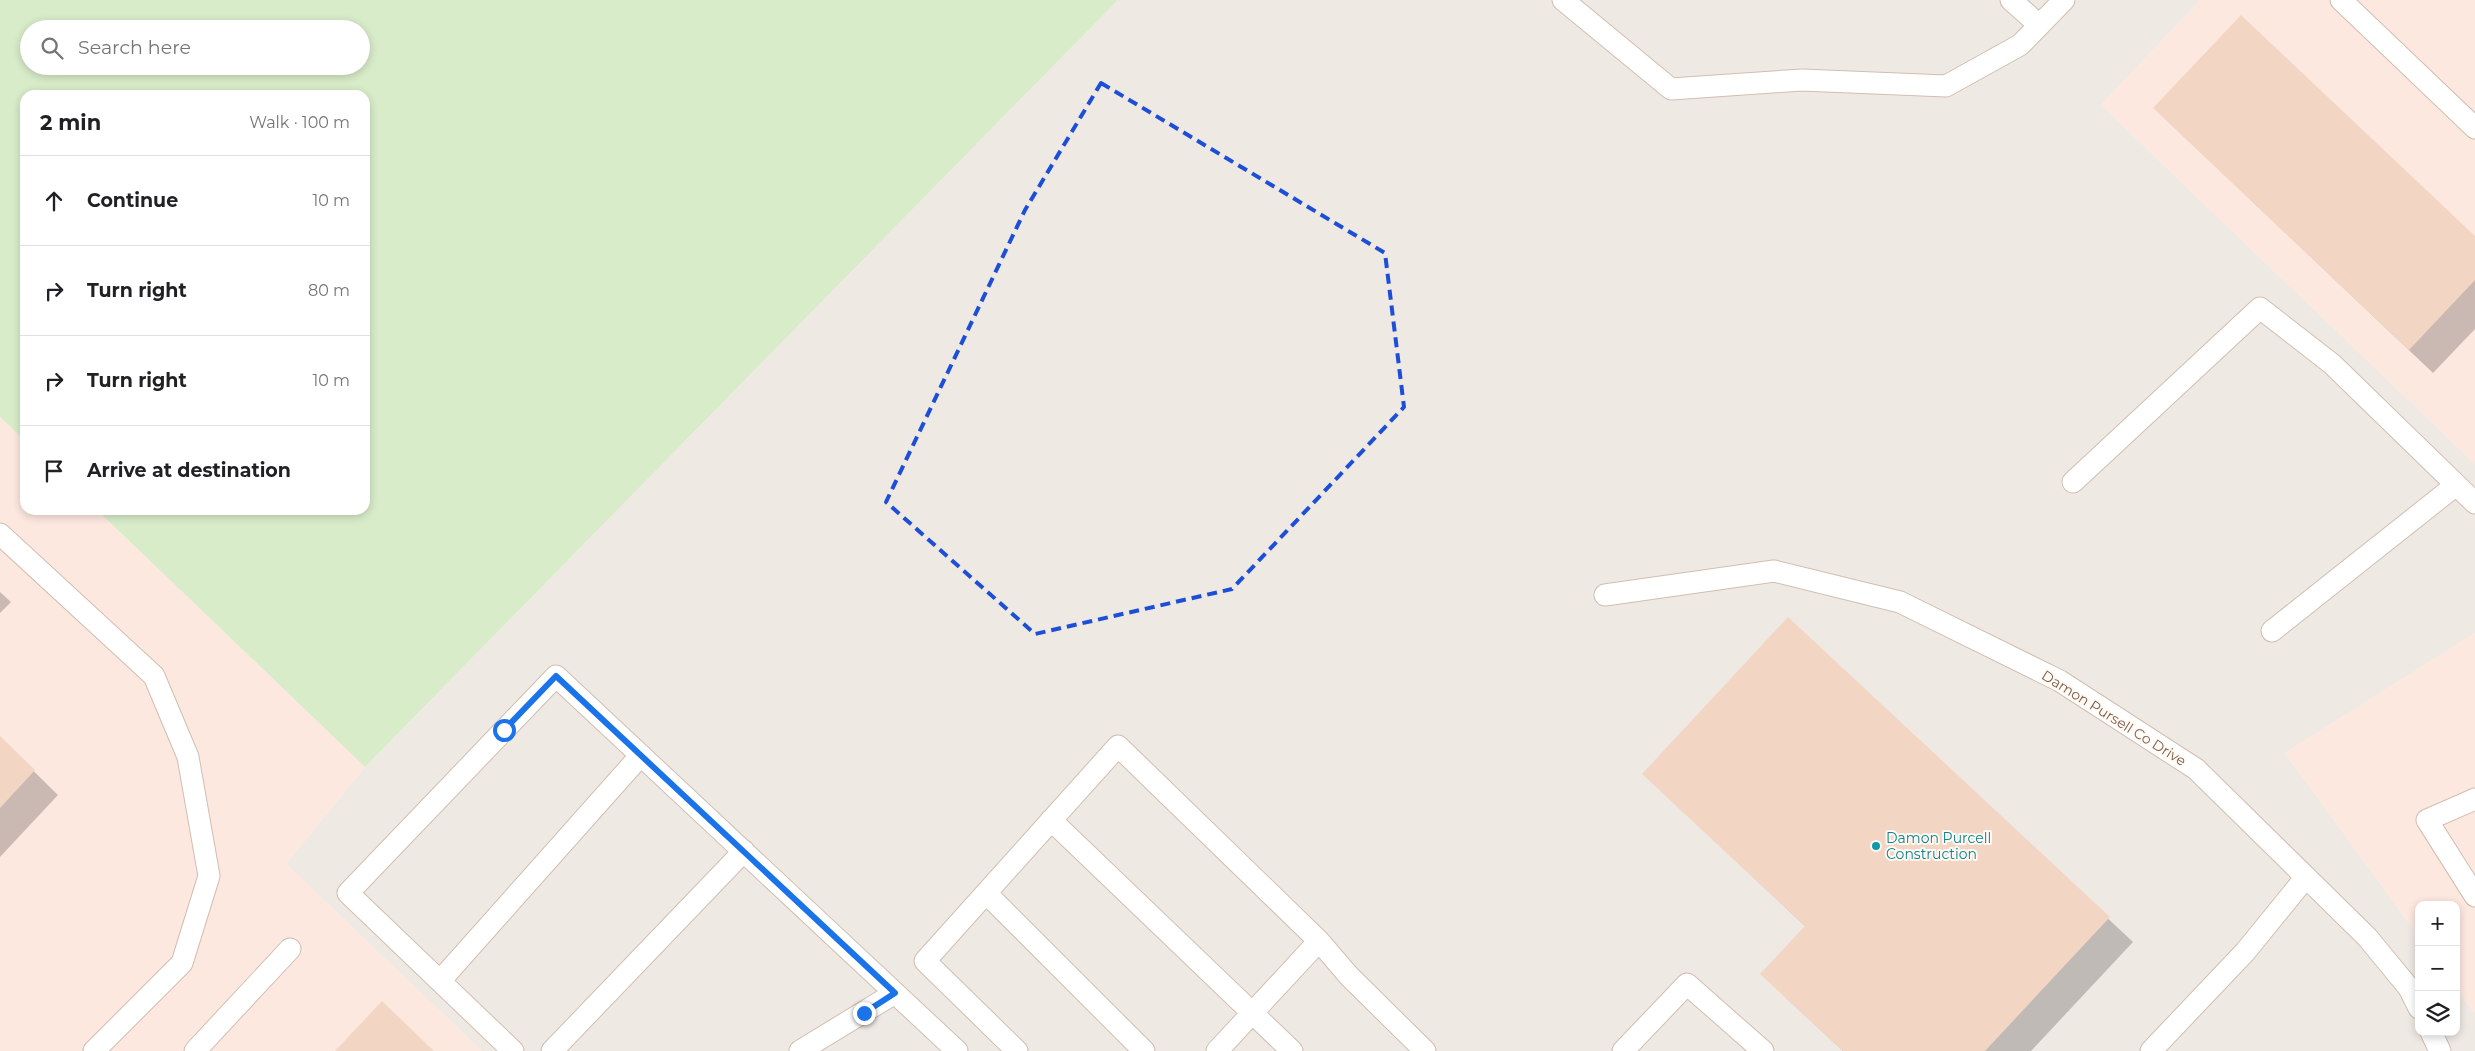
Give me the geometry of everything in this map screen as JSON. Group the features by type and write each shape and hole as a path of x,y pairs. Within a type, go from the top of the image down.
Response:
{"lane":[{"path":"1563,0 1671,89 1802,80 1946,86 2020,45 2064,0"},
{"path":"2011,0 2039,26"},
{"path":"2341,0 2475,128"},
{"path":"2073,482 2260,308 2332,364 2475,504"},
{"path":"2272,631 2456,485"},
{"path":"0,534 154,676 188,757 210,876 182,963 94,1051"},
{"name":"Damon Pursell Co Drive","path":"1605,595 1774,571 1900,602 2060,681 2196,769 2366,937 2409,988 2415,1000"},
{"path":"514,1051 348,893 556,676 957,1051"},
{"path":"1017,1051 925,961 1118,746 1318,941 1349,976 1426,1051"},
{"path":"440,981 641,755"},
{"path":"2475,799 2427,820 2475,896"},
{"path":"1051,820 1292,1051"},
{"path":"552,1051 744,851"},
{"path":"2151,1051 2245,952 2306,877"},
{"path":"986,893 1144,1051"},
{"path":"1217,1051 1318,941"},
{"path":"195,1051 290,949"},
{"path":"1623,1051 1687,984 1763,1051"},
{"path":"800,1051 895,993"},
{"path":"2433,1036 2440,1051"}],"highlighted area":[{"path":"1101,83 1385,253 1404,407 1232,589 1035,634 886,502 1025,210"}],"shaded area":[{"path":"1118,0 2200,0 2101,105 2475,464 2475,633 2285,753 2415,932 2415,1036 2460,1036 2460,994 2475,1014 2475,1051 482,1051 286,864 365,767"},
{"path":"2200,0 2475,0 2475,464 2101,105"},
{"path":"0,417 20,436 20,515 102,515 365,767 286,864 482,1051 0,1051"},
{"path":"2475,633 2475,1014 2460,994 2460,901 2415,901 2415,932 2285,753"}],"green space":[{"path":"0,0 1118,0 365,767 102,515 370,515 370,90 20,90 20,436 0,417"}],"building":[{"path":"2241,15 2475,236 2475,280 2409,350 2153,108"},
{"name":"Damon Purcell Construction","path":"1788,617 2110,917 1985,1051 1843,1051 1760,974 1805,926 1642,774"},
{"path":"0,736 35,770 0,808"},
{"path":"382,1001 434,1051 335,1051"}],"place":[{"name":"Damon Purcell Construction","path":"1876,846"}],"route":[{"path":"504,730 556,676 895,993 864,1013"}]}
